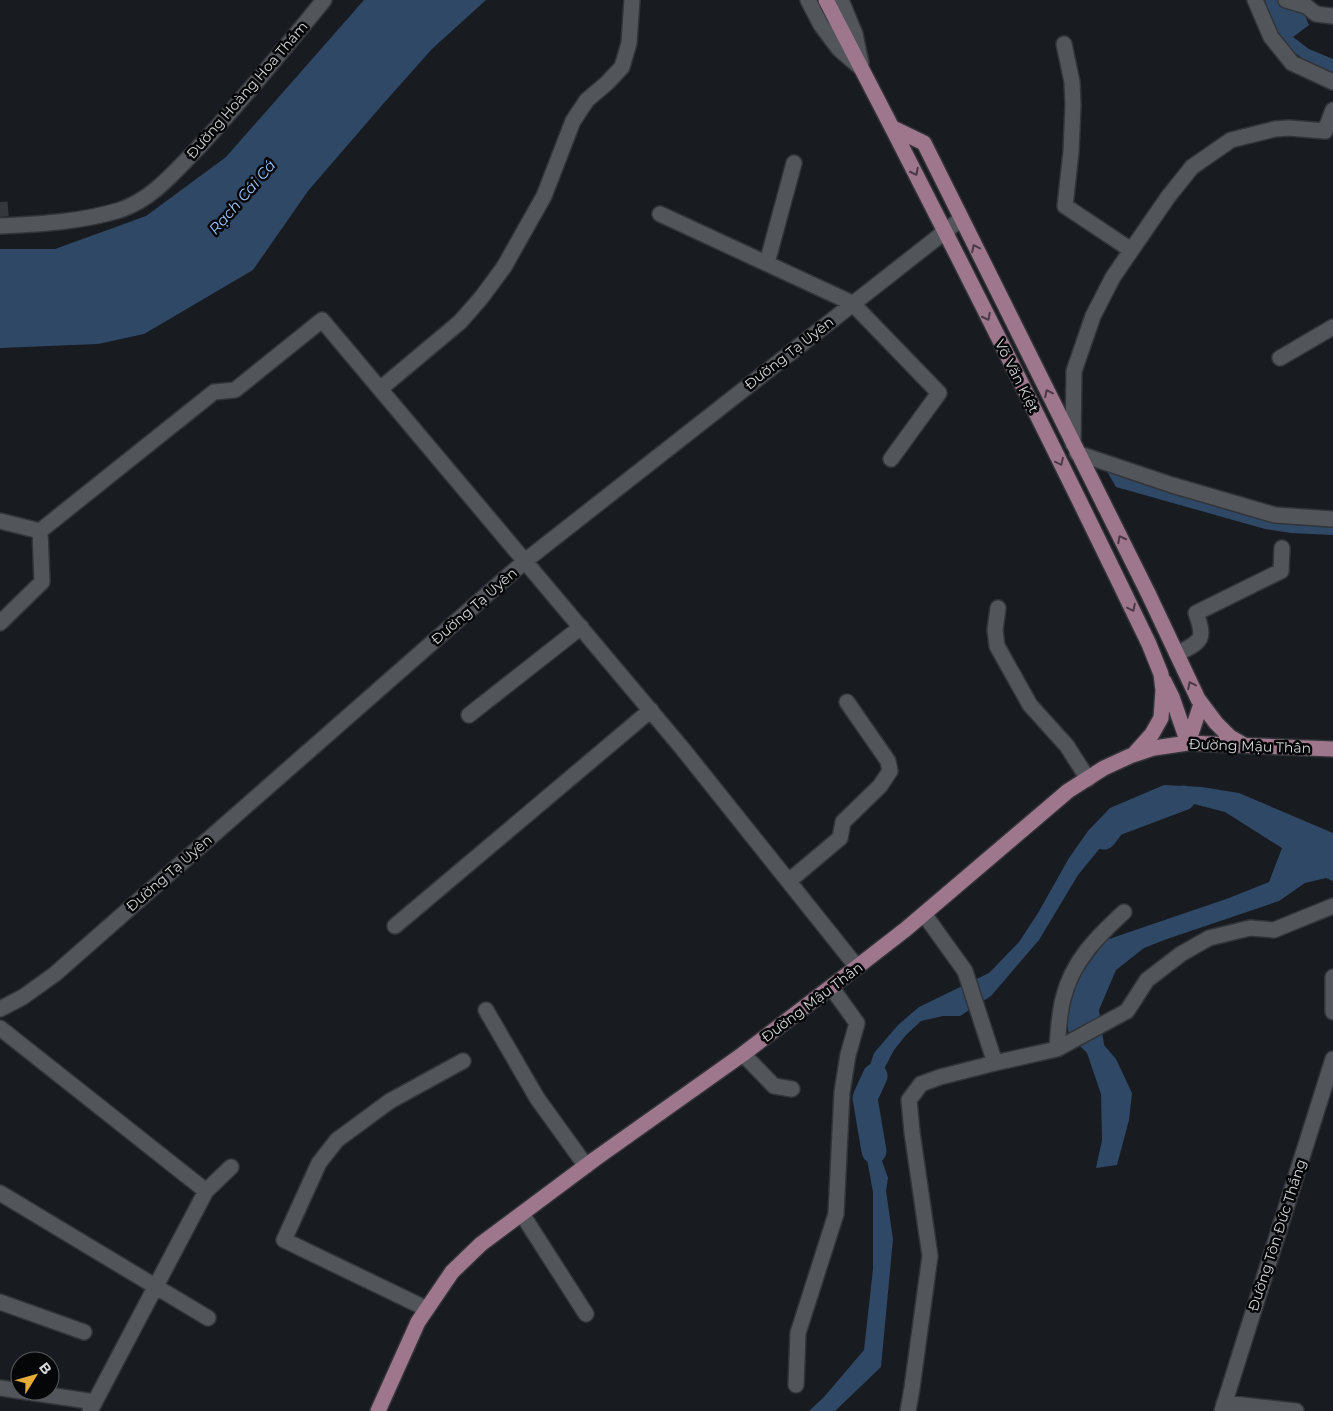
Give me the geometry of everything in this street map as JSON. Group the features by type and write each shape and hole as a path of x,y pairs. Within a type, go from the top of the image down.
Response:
{"main road":[{"name":"Võ Văn Kiệt","path":"826,0 893,128 1149,644 1161,674 1163,690 1161,718 1152,734 1134,754"},
{"name":"Võ Văn Kiệt","path":"893,128 924,143 1148,593 1201,704 1230,737 1246,746"},
{"path":"1179,660 1161,674 1172,697 1188,743"},
{"path":"1188,743 1201,704"},
{"name":"Đường Mậu Thân","path":"378,1411 418,1322 452,1272 481,1244 832,987 924,914 1068,791 1104,768 1134,754 1154,748 1188,743 1333,749"}],"street":[{"name":"Đường Hoàng Hoa Thám","path":"0,226 55,223 121,210 149,196 228,116 324,0"},
{"path":"380,389 460,322 504,267 544,196 573,121 587,100 608,83 622,67 629,43 632,0"},
{"path":"808,0 821,25 839,49 862,68"},
{"path":"841,0 855,34 862,68"},
{"path":"1255,0 1271,37 1292,64 1333,82"},
{"path":"1286,0 1306,6 1316,14 1333,16"},
{"path":"1064,44 1072,82 1073,105 1071,152 1065,206 1132,250"},
{"path":"1333,110 1325,131 1282,129 1231,140 1192,167 1168,197 1113,276 1092,316 1074,371 1075,448 1172,485 1275,516 1333,518"},
{"path":"767,264 794,163"},
{"path":"660,214 852,303 939,393 891,458"},
{"name":"Đường Tạ Uyên","path":"0,1009 23,997 55,974 525,561 961,219"},
{"path":"40,531 214,392 235,390 322,320 651,710 857,967"},
{"path":"1280,358 1333,327"},
{"path":"0,521 40,531"},
{"path":"0,623 42,582 40,531"},
{"path":"1179,660 1201,637 1201,626 1196,613 1281,571 1282,548"},
{"path":"998,608 995,630 997,646 1030,705 1067,746 1088,779"},
{"path":"468,716 581,627"},
{"path":"789,881 840,838 843,822 880,786 890,771 888,761 847,702"},
{"path":"395,926 651,710"},
{"path":"908,1411 930,1256 909,1100 922,1084 940,1077 1057,1049 1127,1011 1147,980 1181,954 1209,938 1250,928 1274,930 1333,906"},
{"path":"1057,1049 1063,998 1075,965 1093,942 1124,912"},
{"path":"924,914 965,971 995,1063"},
{"path":"1333,977 1333,1012"},
{"path":"796,1385 798,1333 836,1214 842,1092 848,1055 857,1024 832,987"},
{"path":"486,1010 537,1098 586,1166"},
{"path":"0,1028 206,1191"},
{"path":"743,1054 774,1086 792,1089"},
{"name":"Đường Tôn Đức Thắng","path":"1223,1407 1333,1059"},
{"path":"427,1309 284,1240 319,1163 338,1140 390,1101 463,1061"},
{"path":"60,1399 93,1406 206,1191 231,1167"},
{"path":"0,1193 208,1318"},
{"path":"522,1214 586,1314"},
{"path":"0,1302 84,1332"},
{"path":"1223,1407 1296,1411"}],"water":[{"name":"Rạch Cái Cá","path":"364,0 486,0 432,49 383,104 308,191 253,270 144,334 98,344 0,348 0,249 55,249 146,216 226,157"},
{"path":"1265,0 1277,0 1281,5 1304,13 1309,25 1293,37 1309,49 1333,59 1333,72 1307,61 1288,46 1274,27"},
{"path":"1105,468 1333,521 1333,535 1291,533 1265,529 1116,487"},
{"path":"1164,785 1202,787 1239,793 1333,833 1333,881 1326,878 1305,883 1279,901 1144,948 1116,970 1099,1010 1104,1045 1116,1059 1132,1093 1129,1120 1117,1165 1096,1168 1102,1140 1101,1094 1087,1053 1069,1035 1065,1009 1080,975 1106,940 1229,898 1269,882 1282,848 1225,812 1194,804 1173,805 1136,813 1114,831 1078,875 1039,940 991,996 960,1016 943,1016 921,1021 906,1035 894,1050 866,1106 869,1124 888,1178 886,1191 893,1239 881,1367 835,1411 809,1411 824,1397 864,1350 873,1269 873,1192 857,1105 874,1053 898,1025 919,1007 989,973 1019,942 1069,858 1088,831 1110,808"}],"waterway":[{"path":"1104,837 1114,824 1183,798"},
{"path":"874,1151 865,1098 875,1076"}],"tunnel":[{"path":"0,202 2,226"}]}
